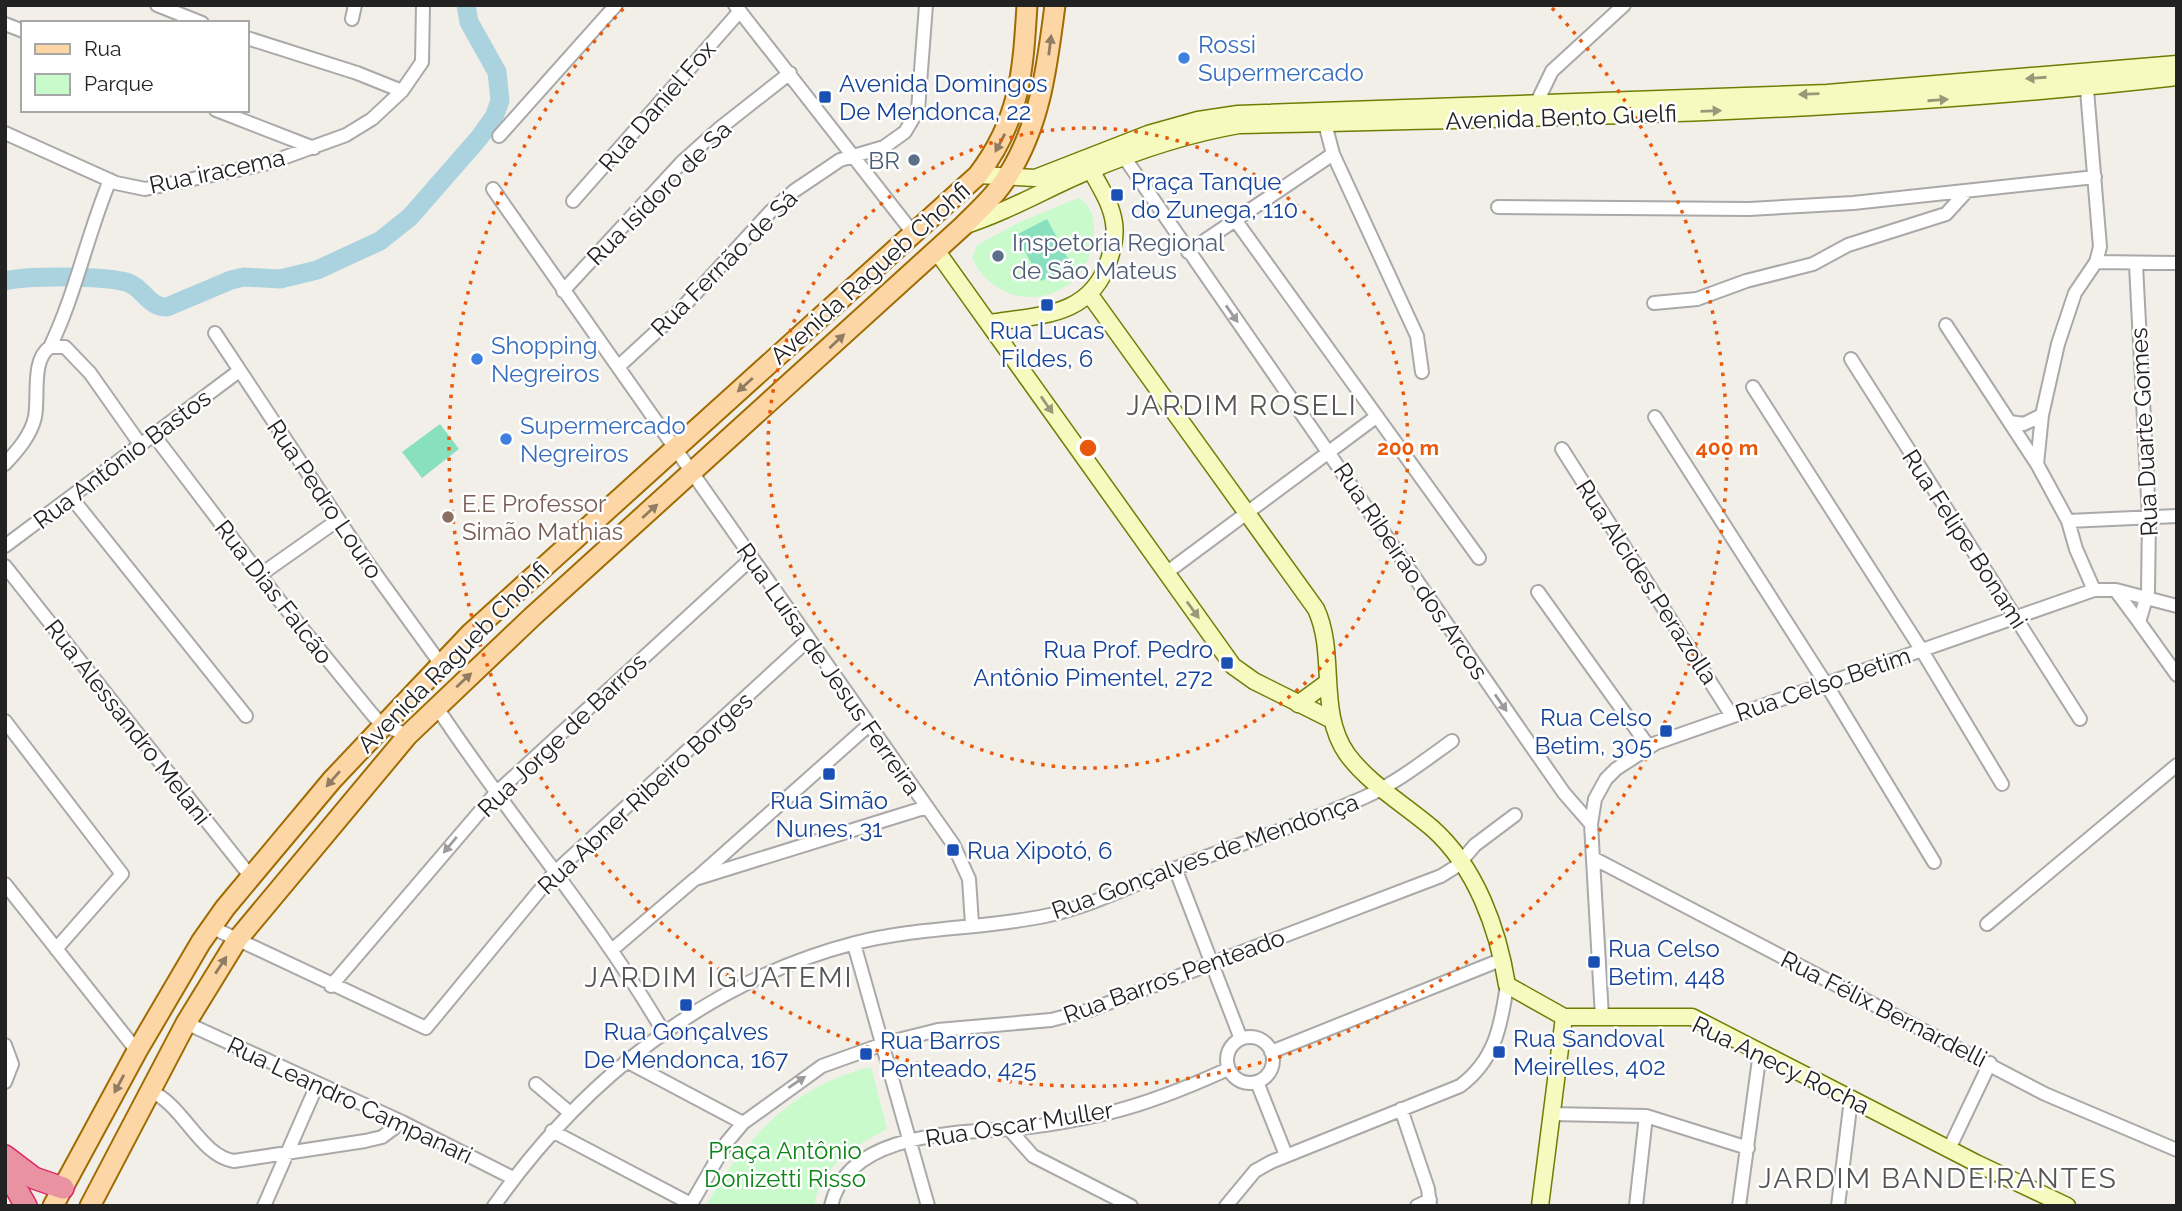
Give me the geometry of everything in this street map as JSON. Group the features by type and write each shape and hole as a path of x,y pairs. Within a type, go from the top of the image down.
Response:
{"highway":[{"path":"5,1156 58,1197"},
{"path":"5,1169 26,1206"}],"main road":[{"name":"Avenida Ragueb Chohfi","path":"58,1197 136,1051 211,928 251,877 382,725 440,663 976,177 1001,142 1017,101 1024,70 1027,5"},
{"name":"Avenida Ragueb Chohfi","path":"98,1203 150,1091 186,1023 237,940 408,735 436,706 963,226 1006,179 1026,143 1045,89 1055,5"},
{"path":"936,250 935,233 968,195 976,177"},
{"path":"180,976 175,1013 186,1023"}],"street":[{"path":"158,5 197,21"},
{"path":"352,19 355,5"},
{"name":"Rua iracema","path":"5,133 129,187 161,188 269,163 339,139 372,119 402,91 422,62 423,5"},
{"path":"499,136 616,5"},
{"name":"Rua Fernão de Sá","path":"618,367 682,308 771,211 823,171 853,155 884,147 905,132 914,121 922,86 926,5"},
{"path":"1537,102 1552,71 1624,5"},
{"path":"738,8 913,233"},
{"name":"Rua Daniel Fox","path":"573,201 738,8"},
{"path":"248,38 367,76 402,91"},
{"name":"Avenida Bento Guelfi","path":"976,177 1035,178 1090,171 1148,134 1198,120 1238,114 1323,117 1842,107 2086,81 2177,64"},
{"name":"Rua Isidoro de Sa","path":"563,291 682,162 790,73"},
{"name":"Avenida Bento Guelfi","path":"963,226 1002,214 1124,157 1201,131 1239,125 1537,102 1827,93 2177,77"},
{"path":"2037,464 2042,415 2065,320 2080,282 2096,262 2100,237 2086,81"},
{"path":"221,112 314,148"},
{"path":"1323,117 1333,153 1417,336 1422,372"},
{"path":"1188,252 1333,153"},
{"name":"Rua Ribeirão dos Arcos","path":"1124,157 1541,761 1591,824"},
{"path":"989,323 1077,306 1090,295 1105,275 1114,244 1114,222 1090,171"},
{"path":"1498,207 1749,209 1853,203 2095,177"},
{"path":"5,464 26,439 33,423 41,359 50,347 71,298 110,180"},
{"name":"Rua Luísa de Jesus Ferreira","path":"493,189 673,449 927,807 695,879 613,949"},
{"path":"1654,303 1697,299 1746,281 1813,264 1848,245 1946,214 1967,191"},
{"path":"1236,221 1479,558"},
{"path":"936,250 1233,666 1254,681 1332,720"},
{"path":"2096,262 2136,265 2177,262"},
{"name":"Rua Duarte Gomes","path":"2136,265 2150,517 2147,599 2139,622"},
{"path":"1090,295 1316,608 1326,640 1332,720 1348,755 1382,788 1434,830 1461,862 1477,886 1503,959 1507,985 1492,1050 1476,1074 1460,1086 1286,1155 1255,1171 1226,1206"},
{"path":"1946,325 2037,464 2068,521 2076,549 2094,590"},
{"name":"Rua Pedro Louro","path":"215,333 338,520 440,663"},
{"path":"50,347 65,347 78,359 139,444"},
{"name":"Rua Felipe Bonami","path":"1850,359 2080,719"},
{"name":"Rua Antônio Bastos","path":"5,546 239,371"},
{"path":"1753,387 1921,649 2002,784"},
{"path":"2010,422 2024,424 2042,415"},
{"path":"1166,573 1376,417"},
{"path":"1654,417 1826,684 1934,862"},
{"name":"Rua Dias Falcão","path":"153,434 260,575 382,725 408,735"},
{"name":"Rua Alcides Perazolla","path":"1562,449 1732,716"},
{"path":"71,497 246,716"},
{"path":"2068,521 2177,516"},
{"path":"260,575 338,520"},
{"name":"Rua Jorge de Barros","path":"331,986 495,794 751,559"},
{"name":"Rua Alessandro Melani","path":"5,566 251,877"},
{"name":"Rua Celso Betim","path":"1591,824 1595,799 1606,779 1649,747 1732,716 2094,590 2116,590 2177,606"},
{"path":"2116,590 2177,675"},
{"path":"1538,592 1649,747"},
{"name":"Rua Abner Ribeiro Borges","path":"211,928 426,1028 554,873 808,640"},
{"path":"1298,704 1328,682"},
{"path":"436,706 495,794 613,949 663,1031"},
{"path":"5,721 122,874 56,949"},
{"path":"695,879 869,724"},
{"name":"Rua Gonçalves de Mendonça","path":"494,1206 513,1178 569,1112 626,1061 663,1031 766,976 854,944 919,930 1048,915 1382,788 1452,741"},
{"path":"1987,924 2177,765"},
{"path":"927,807 965,867 972,895 972,924"},
{"name":"Rua Barros Penteado","path":"691,1205 720,1152 743,1123 822,1066 883,1044 939,1030 1051,1020 1140,993 1441,876 1461,862 1475,845 1515,816"},
{"path":"1591,824 1602,1017"},
{"name":"Rua Félix Bernardelli","path":"1595,859 2074,1107 2177,1150"},
{"path":"1175,868 1241,1039"},
{"path":"5,884 136,1051"},
{"path":"854,944 928,1206"},
{"path":"1271,1052 1503,959"},
{"name":"Rua Anecy Rocha","path":"1507,985 1564,1017 1692,1017 2061,1205"},
{"path":"1540,1206 1564,1017"},
{"name":"Rua Leandro Campanari","path":"186,1023 402,1122 513,1178"},
{"path":"1241,1039 1259,1039 1271,1052 1271,1067 1266,1076 1257,1082 1240,1081 1228,1069 1229,1051 1241,1039"},
{"path":"5,1045 12,1064 5,1083"},
{"path":"1739,1206 1760,1052"},
{"path":"626,1061 743,1123"},
{"path":"1949,1149 1990,1063"},
{"name":"Rua Oscar Muller","path":"831,1206 841,1181 853,1168 868,1156 910,1141 976,1130 1009,1129 1110,1112 1228,1069"},
{"path":"1257,1082 1286,1155"},
{"path":"536,1084 569,1112"},
{"path":"264,1206 317,1085"},
{"path":"150,1091 165,1097 210,1148 228,1160 286,1154 382,1137 402,1122"},
{"path":"1840,1205 1851,1099"},
{"path":"1401,1109 1430,1203 1417,1206"},
{"path":"1552,1114 1646,1116 1748,1148"},
{"path":"1636,1206 1646,1116"},
{"path":"1009,1129 1033,1156 1131,1206"},
{"path":"552,1131 691,1205"}],"green space":[{"path":"1078,198 1091,211 1094,230 1090,255 1079,274 1064,288 1045,295 1024,297 1004,291 986,278 972,258 977,245 1020,222"},
{"path":"1047,219 1072,266 1041,281 1016,235"},
{"path":"440,424 459,449 422,478 402,452"},
{"name":"Praça Antônio Donizetti Risso","path":"871,1067 887,1129 851,1150 831,1168 814,1206 706,1206 737,1159 774,1118 818,1087 843,1075"}],"waterway":[{"path":"5,281 47,277 115,280 132,285 155,304 167,307 231,280 244,277 280,279 317,270 380,241 410,217 479,138 494,117 500,101 497,72 469,22 466,5"}],"place":[{"name":"Rossi Supermercado","path":"1184,58"},
{"name":"Avenida Domingos De Mendonca, 22","path":"825,97"},
{"name":"BR","path":"914,160"},
{"name":"Praça Tanque do Zunega, 110","path":"1117,195"},
{"name":"Inspetoria Regional de São Mateus","path":"998,256"},
{"name":"Rua Lucas Fildes, 6","path":"1047,305"},
{"name":"Shopping Negreiros","path":"477,359"},
{"name":"Supermercado Negreiros","path":"506,439"},
{"name":"E.E Professor Simão Mathias","path":"448,517"},
{"name":"Rua Prof. Pedro Antônio Pimentel, 272","path":"1227,663"},
{"name":"Rua Celso Betim, 305","path":"1666,731"},
{"name":"Rua Simão Nunes, 31","path":"829,774"},
{"name":"Rua Xipotó, 6","path":"953,850"},
{"name":"Rua Celso Betim, 448","path":"1594,962"},
{"name":"Rua Gonçalves De Mendonca, 167","path":"686,1005"},
{"name":"Rua Sandoval Meirelles, 402","path":"1499,1052"},
{"name":"Rua Barros Penteado, 425","path":"866,1054"}],"district":[{"name":"JARDIM ROSELI","path":"1242,405"},
{"name":"JARDIM IGUATEMI","path":"719,977"},
{"name":"JARDIM BANDEIRANTES","path":"1938,1178"}]}
